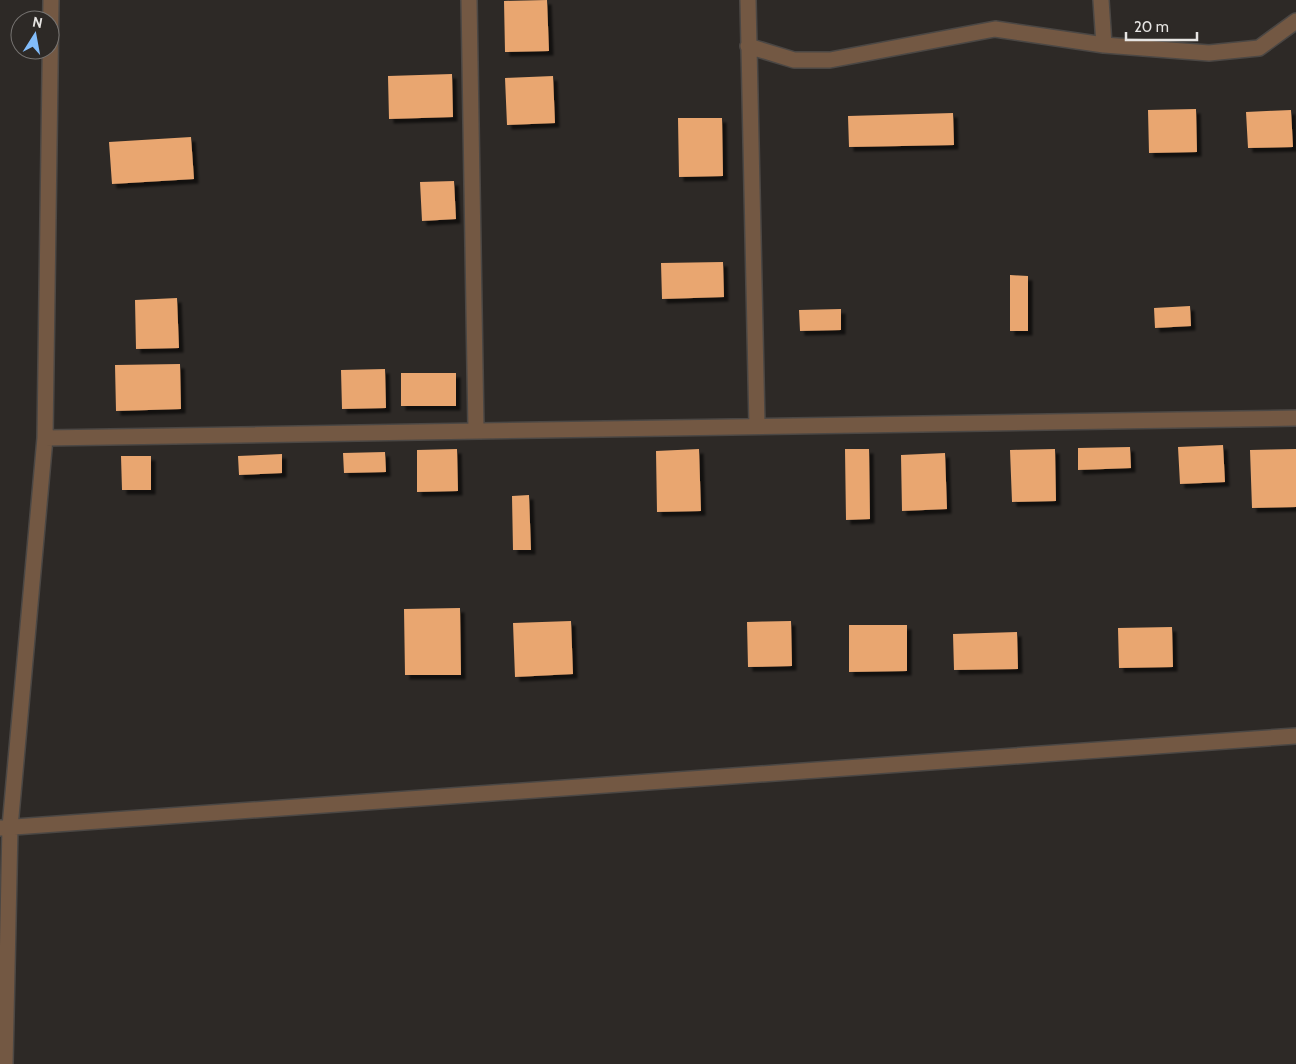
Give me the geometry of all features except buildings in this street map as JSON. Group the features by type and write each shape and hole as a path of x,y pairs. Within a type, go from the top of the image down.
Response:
{"street":[{"path":"5,1064 5,828 45,438 51,0"},
{"path":"469,0 476,431"},
{"path":"748,0 757,426"},
{"path":"1101,0 1104,45"},
{"path":"748,46 794,60 830,60 995,30 1104,45 1209,53 1260,48 1296,21"},
{"path":"45,438 1296,418"},
{"path":"5,828 1296,736"}]}
